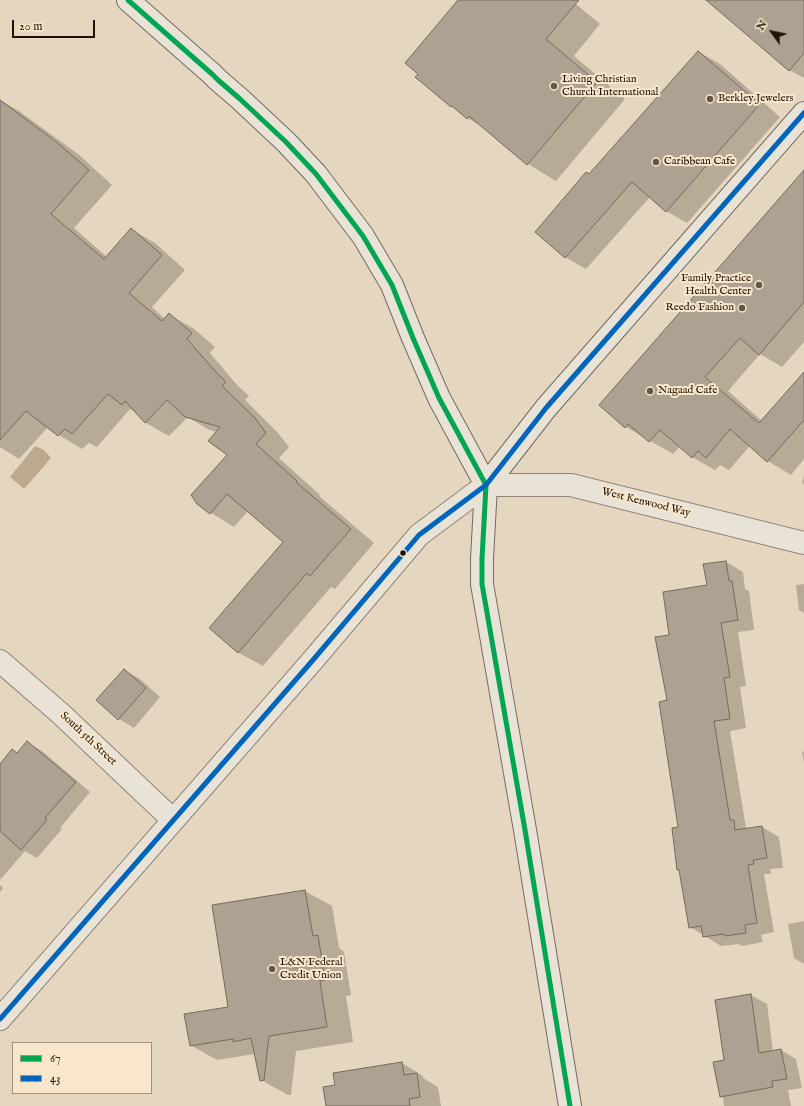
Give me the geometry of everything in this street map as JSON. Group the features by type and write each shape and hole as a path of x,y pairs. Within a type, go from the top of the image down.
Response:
{"main road":[{"path":"128,0 240,99 286,142 316,174 363,236 392,285 439,398 486,485 482,584 525,830 570,1106"},
{"path":"0,1020 313,660 419,535 486,485 546,408 804,112"},
{"name":"West Kenwood Way","path":"486,485 571,485 804,543"},
{"name":"South 5th Street","path":"0,661 61,714 173,820"}],"shaded area":[{"path":"35,446 44,450 51,458 24,489 10,477"}],"building":[{"name":"Living Christian Church International","path":"458,0 579,0 546,39 597,82 527,165 469,116 467,119 415,77 418,74 405,63"},
{"path":"706,0 804,0 804,53 789,71"},
{"path":"698,51 760,104 666,212 632,182 565,258 535,232 586,172 589,174"},
{"path":"0,100 54,140 89,170 51,214 104,259 131,228 162,255 129,293 162,321 169,313 192,333 187,339 226,382 222,386 255,418 266,433 256,444 297,481 296,482 351,529 310,576 307,573 238,653 209,628 283,542 227,494 210,514 197,504 191,495 227,455 208,441 220,427 185,417 167,400 145,423 125,401 122,405 108,394 72,434 65,429 58,436 26,411 0,440"},
{"path":"804,170 804,302 759,355 740,338 705,377 759,423 804,372 804,420 767,462 730,429 706,458 698,451 692,458 660,430 649,442 628,424 625,428 599,405"},
{"path":"726,561 729,581 732,581 738,620 721,623 730,677 724,678 730,719 714,721 730,820 734,820 735,830 762,826 767,858 753,860 754,864 748,865 757,923 745,925 746,933 703,937 701,926 689,928 679,870 677,870 672,828 678,827 659,702 667,700 655,637 669,635 663,592 707,585 703,564"},
{"path":"124,669 146,688 118,720 96,700"},
{"path":"27,741 76,782 45,818 47,820 21,850 0,831 0,764 12,749 17,753"},
{"name":"L&N Federal Credit Union","path":"305,890 313,936 318,935 325,980 320,981 327,1027 269,1036 264,1080 260,1081 251,1038 233,1042 233,1039 190,1046 184,1014 228,1007 212,905"},
{"path":"751,994 759,1053 781,1049 787,1079 772,1081 773,1087 720,1097 713,1062 724,1060 715,1000"},
{"path":"402,1062 404,1075 417,1073 420,1097 409,1099 410,1106 326,1106 323,1087 335,1085 333,1073"}],"transit line":[{"name":"67","path":"128,0 240,99 286,142 316,174 363,236 392,285 439,398 486,485 482,584 525,830 570,1106"},
{"name":"43","path":"0,1019 313,660 419,535 486,485 546,408 804,113"}],"place":[{"name":"Living Christian Church International","path":"554,86"},
{"name":"Berkley Jewelers","path":"710,99"},
{"name":"Caribbean Cafe","path":"656,162"},
{"name":"Family Practice Health Center","path":"759,285"},
{"name":"Reedo Fashion","path":"742,308"},
{"name":"Nagaad Cafe","path":"650,391"},
{"name":"L&N Federal Credit Union","path":"272,969"}]}
